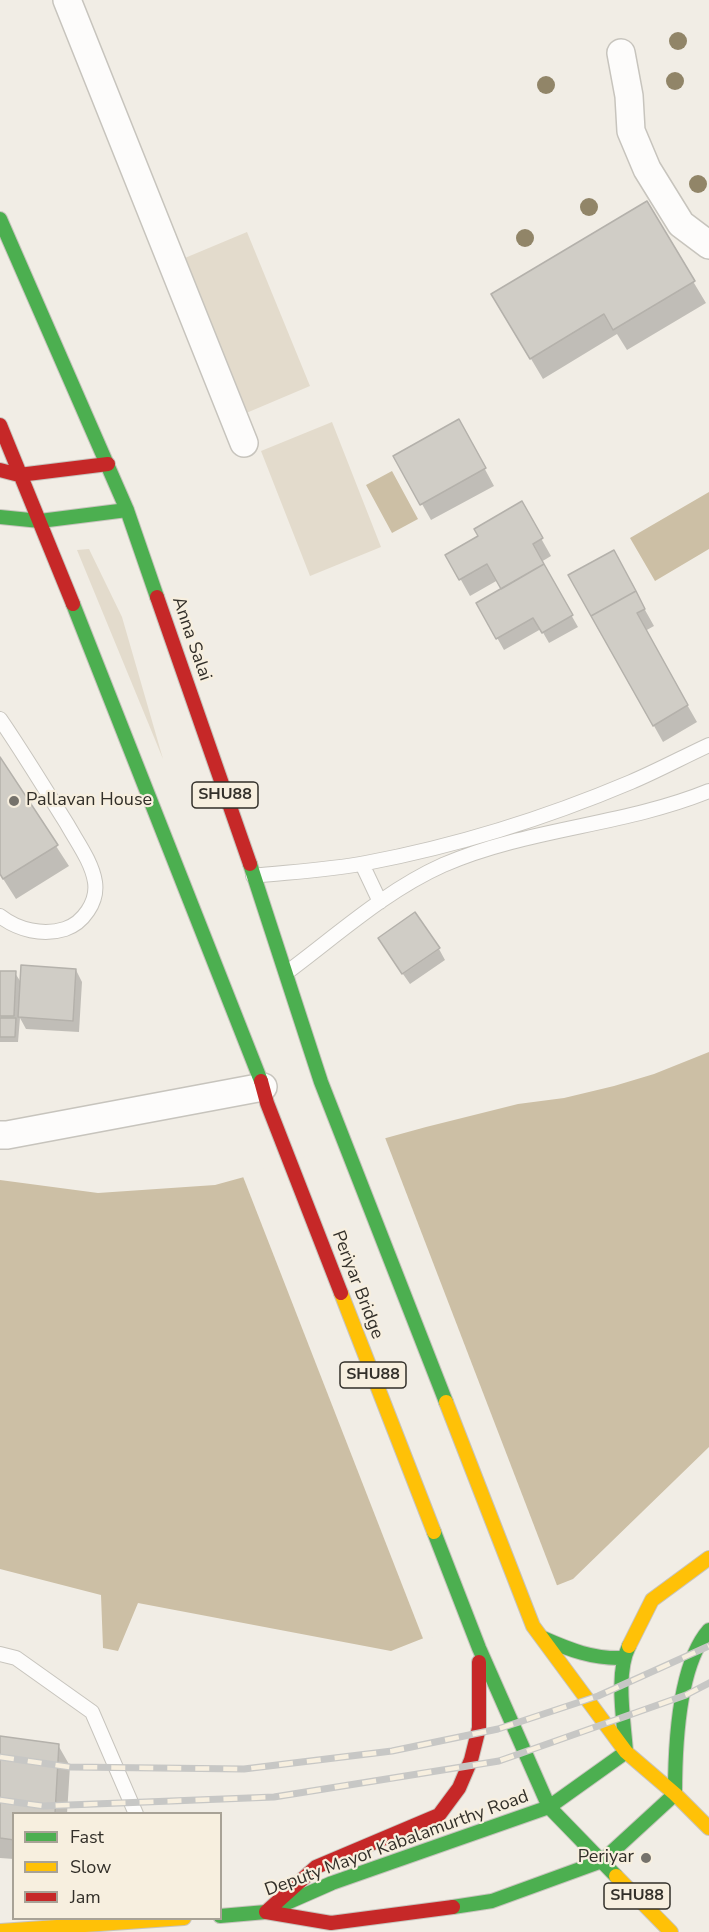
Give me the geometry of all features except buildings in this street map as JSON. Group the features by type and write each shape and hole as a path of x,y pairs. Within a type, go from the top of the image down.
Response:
{"main road":[{"name":"Anna Salai","path":"0,219 128,510 321,1082 538,1632"},
{"name":"SHU88","path":"0,425 19,475 40,520 265,1095"},
{"path":"0,470 19,475 108,464"},
{"path":"0,517 40,520 128,510"},
{"name":"Periyar Bridge","path":"265,1095 479,1648"},
{"path":"626,1752 622,1685 623,1658 652,1600 709,1558"},
{"path":"479,1648 479,1728 474,1749 459,1788 439,1815 316,1867 266,1912 305,1926 395,1916 492,1900 603,1860 675,1794 677,1732 689,1672 702,1635 709,1630"},
{"path":"538,1632 578,1654 601,1659 623,1658"},
{"name":"SHU88","path":"538,1632 626,1752 675,1794 709,1828"},
{"name":"SHU88","path":"479,1648 549,1807 671,1932"},
{"name":"Deputy Mayor Kabalamurthy Road","path":"222,1916 266,1912 332,1883 549,1807 626,1752"},
{"path":"0,1931 88,1929 153,1920"}],"street":[{"path":"67,0 244,443"},
{"path":"621,53 629,96 631,131 647,169 681,224 709,245"},
{"path":"0,1135 265,1095"}],"lane":[{"path":"0,719 35,771 85,855 95,882 94,897 89,909 75,926 53,933 28,930 11,924 0,916"},
{"path":"253,876 362,864 462,841 551,813 632,782 709,745"},
{"path":"286,973 410,882 454,861 508,842 609,820 672,804 709,791"},
{"path":"597,795 609,820"},
{"path":"362,864 380,902"},
{"path":"0,1654 16,1658 92,1712 135,1812"}],"shaded area":[{"path":"247,232 310,386 225,422 161,268"},
{"path":"332,422 381,547 310,576 261,451"},
{"path":"392,471 418,519 392,533 366,485"},
{"path":"709,492 709,549 655,581 630,538"},
{"path":"89,549 122,617 163,759 77,550"},
{"path":"709,1052 709,1447 573,1579 391,1651 138,1603 118,1651 103,1648 101,1595 0,1569 0,1180 98,1193 215,1185 518,1104 564,1098 614,1086 654,1074"}],"pier":[{"path":"384,1135 558,1588 424,1641 242,1174"}],"railway":[{"path":"0,1757 70,1767 244,1769 392,1751 498,1729 598,1696 709,1646"},
{"path":"0,1800 43,1806 274,1797 499,1761 686,1695 709,1683"}],"traffic: fast":[{"path":"0,219 127,510 157,597"},
{"path":"0,517 40,521 127,510"},
{"path":"73,604 261,1081"},
{"path":"250,864 321,1082 446,1402"},
{"path":"434,1532 479,1648 549,1807 616,1876"},
{"path":"453,1907 492,1901 602,1861 675,1794 680,1708 691,1664 699,1645 709,1630"},
{"path":"543,1638 582,1653 623,1658"},
{"path":"222,1916 266,1912 332,1883 549,1807 626,1752 621,1684 622,1670 629,1646"}],"traffic: slow":[{"path":"341,1293 434,1532"},
{"path":"446,1402 533,1626 626,1752 675,1794 709,1828"},
{"path":"629,1646 652,1600 709,1558"},
{"path":"616,1876 671,1932"},
{"path":"0,1931 156,1920"}],"traffic: jam":[{"path":"0,425 73,604"},
{"path":"0,470 19,475 108,464"},
{"path":"157,597 250,864"},
{"path":"261,1081 267,1103 341,1293"},
{"path":"266,1912 316,1867 439,1815 459,1788 471,1760 479,1728 479,1662"},
{"path":"266,1912 331,1923 453,1907"}],"place":[{"name":"Pallavan House","path":"14,801"},
{"name":"Periyar","path":"646,1858"}]}
